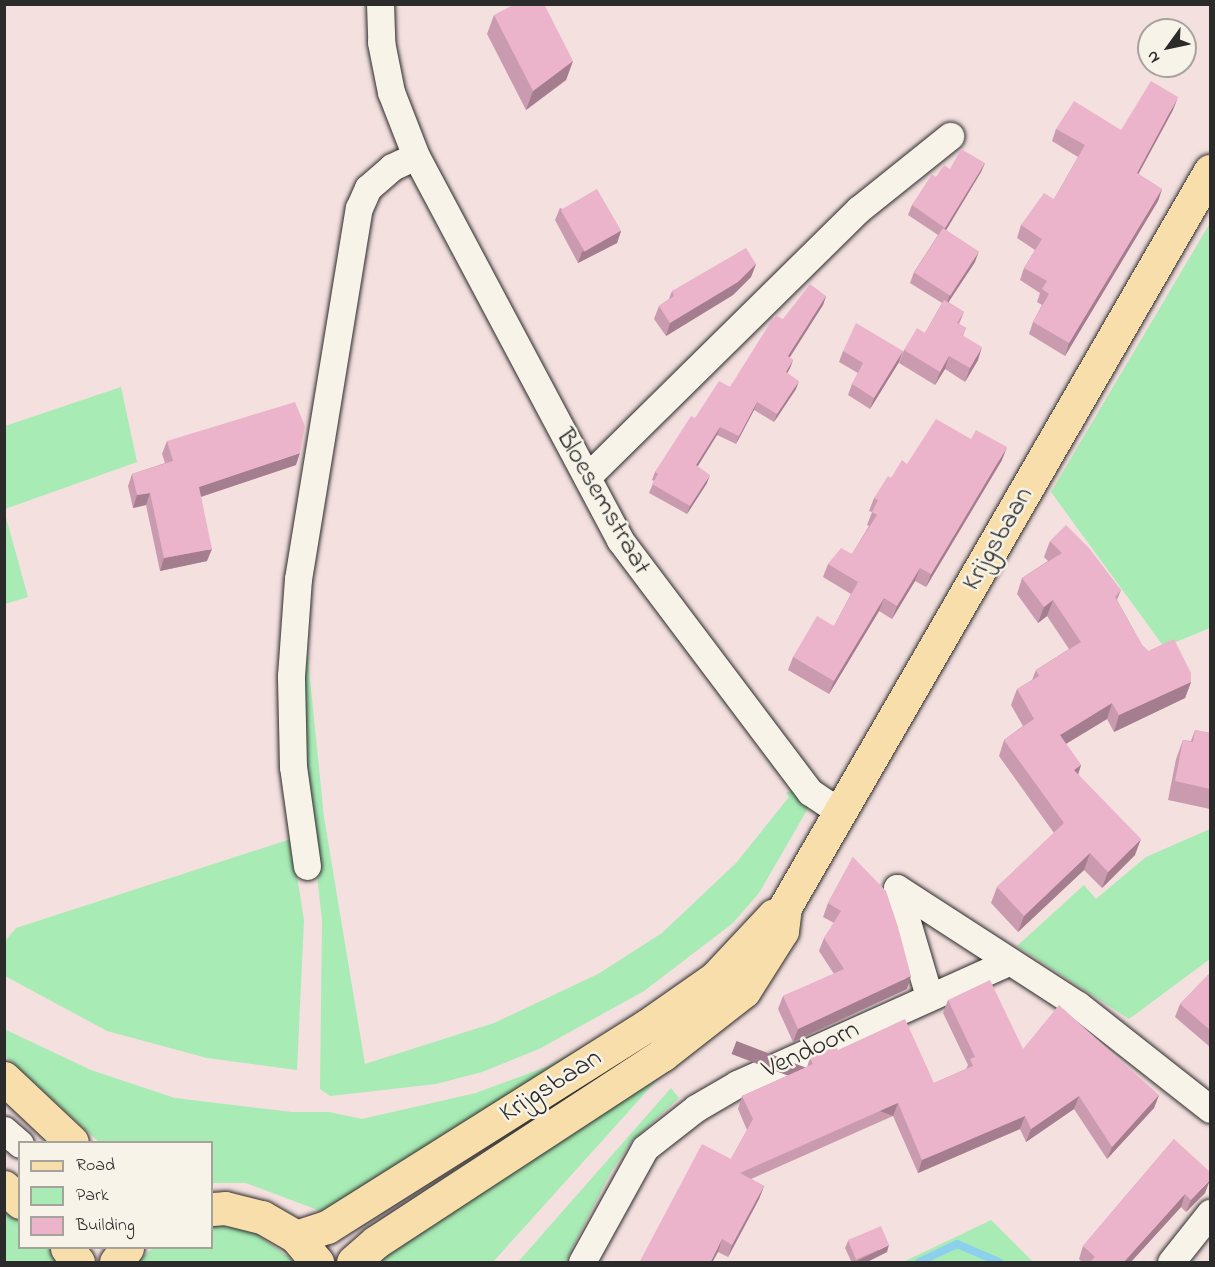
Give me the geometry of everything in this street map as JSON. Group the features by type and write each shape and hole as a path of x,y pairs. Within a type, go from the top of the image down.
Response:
{"main road":[{"name":"Krijgsbaan","path":"353,1263 376,1242 721,1013 744,991 782,931 785,907 1210,171"},
{"name":"Krijgsbaan","path":"296,1237 327,1227 645,1027 715,978 763,923 785,907"},
{"path":"4,1078 70,1141"},
{"path":"4,1187 18,1200"},
{"path":"213,1209 225,1208 262,1217 296,1237 317,1263"},
{"path":"68,1249 78,1263"},
{"path":"116,1263 126,1249"}],"street":[{"name":"Bloesemstraat","path":"380,4 381,42 391,92 416,156 620,540 647,580 810,792 840,812"},
{"path":"586,477 644,424 859,209 950,136"},
{"path":"307,866 293,766 291,676 300,567 359,208 368,188 392,166 416,156"},
{"path":"929,996 897,888 1078,1005 1210,1109"},
{"name":"Vendoorn","path":"582,1263 645,1148 696,1108 737,1084 929,996 1010,962"},
{"path":"4,1130 18,1142"},
{"path":"1171,1263 1210,1214"}],"green space":[{"path":"1210,223 1210,628 1164,647 1051,492"},
{"path":"121,387 137,462 5,509 5,426"},
{"path":"5,514 28,597 4,604"},
{"path":"307,650 324,817 365,1064 494,1023 598,974 662,933 736,863 789,797 786,793 795,789 810,805 759,893 733,923 644,991 539,1049 482,1072 436,1084 330,1096 320,1089 322,920 302,741 301,656"},
{"path":"1210,829 1210,959 1129,1019 1017,946 1084,885 1096,899 1146,857"},
{"path":"291,839 304,920 297,1070 207,1058 107,1031 5,976 5,941 16,928"},
{"path":"4,1029 91,1070 175,1098 292,1112 329,1112 362,1119 476,1093 546,1067 594,1041 323,1212 246,1183 213,1183 213,1141 98,1141 5,1056"},
{"path":"665,1071 493,1262 380,1262 397,1246"},
{"path":"671,1088 679,1098 631,1142 611,1172 565,1262 518,1262"},
{"path":"4,1197 18,1212 18,1249 54,1249 65,1262 5,1262"},
{"path":"991,1220 1033,1262 903,1262 960,1235"},
{"path":"213,1226 236,1227 257,1234 295,1262 137,1262 152,1249 213,1249"}],"building":[{"path":"515,4 544,4 573,61 533,91 494,15"},
{"path":"1151,81 1178,97 1137,173 1162,189 1069,343 1033,322 1049,294 1042,289 1047,281 1024,268 1042,239 1021,225 1044,193 1054,199 1085,145 1056,129 1074,101 1121,130"},
{"path":"961,149 985,163 945,228 912,205 932,174 936,177 944,165 950,169"},
{"path":"597,189 621,231 585,252 561,210"},
{"path":"943,228 979,251 950,296 914,272"},
{"path":"746,248 756,264 738,282 670,323 659,306 674,296 672,291"},
{"path":"810,284 826,296 788,356 793,360 786,372 799,381 777,414 757,402 739,436 720,427 696,465 710,475 690,506 652,484 658,474 655,472 691,416 695,418 719,381 730,387 775,315 783,319"},
{"path":"944,300 964,312 957,323 966,328 962,335 982,347 970,368 949,356 940,372 904,350 917,328 925,333"},
{"path":"856,323 903,351 874,398 852,384 863,363 843,351"},
{"path":"295,402 305,426 300,453 199,487 212,549 164,558 150,493 137,495 132,474 173,461 167,441"},
{"path":"936,419 971,439 976,430 1007,447 931,574 920,568 897,606 884,598 834,681 793,657 817,616 834,626 858,582 828,564 841,548 852,554 877,515 872,512 878,500 874,498 888,476 891,478 902,460 907,464"},
{"path":"1066,525 1089,548 1121,590 1115,597 1142,645 1148,651 1174,639 1191,673 1191,682 1119,715 1112,703 1060,735 1081,765 1074,770 1141,839 1108,872 1090,853 1024,916 997,887 1064,823 1004,740 1034,719 1017,689 1039,676 1036,670 1081,642 1053,600 1044,607 1022,578 1062,553 1050,541"},
{"path":"1195,730 1210,733 1210,789 1175,781 1183,740 1193,742"},
{"path":"853,857 886,891 911,976 798,1029 783,996 844,969 824,938 841,911 828,903"},
{"path":"1210,973 1210,1030 1180,1004"},
{"path":"990,980 1023,1049 1059,1005 1159,1095 1112,1147 1079,1096 1031,1129 1025,1116 922,1160 898,1103 740,1173 764,1186 732,1245 722,1239 710,1263 639,1263 702,1144 731,1159 753,1119 742,1096 813,1064 810,1058 836,1046 838,1050 905,1019 934,1083 973,1066 970,1059 975,1057 948,1000"},
{"path":"1174,1139 1209,1171 1210,1180 1191,1200 1185,1194 1123,1263 1089,1263 1095,1257 1083,1246"},
{"path":"881,1226 889,1245 856,1259 848,1240"}],"waterway":[{"path":"919,1262 957,1244 999,1262"}]}
